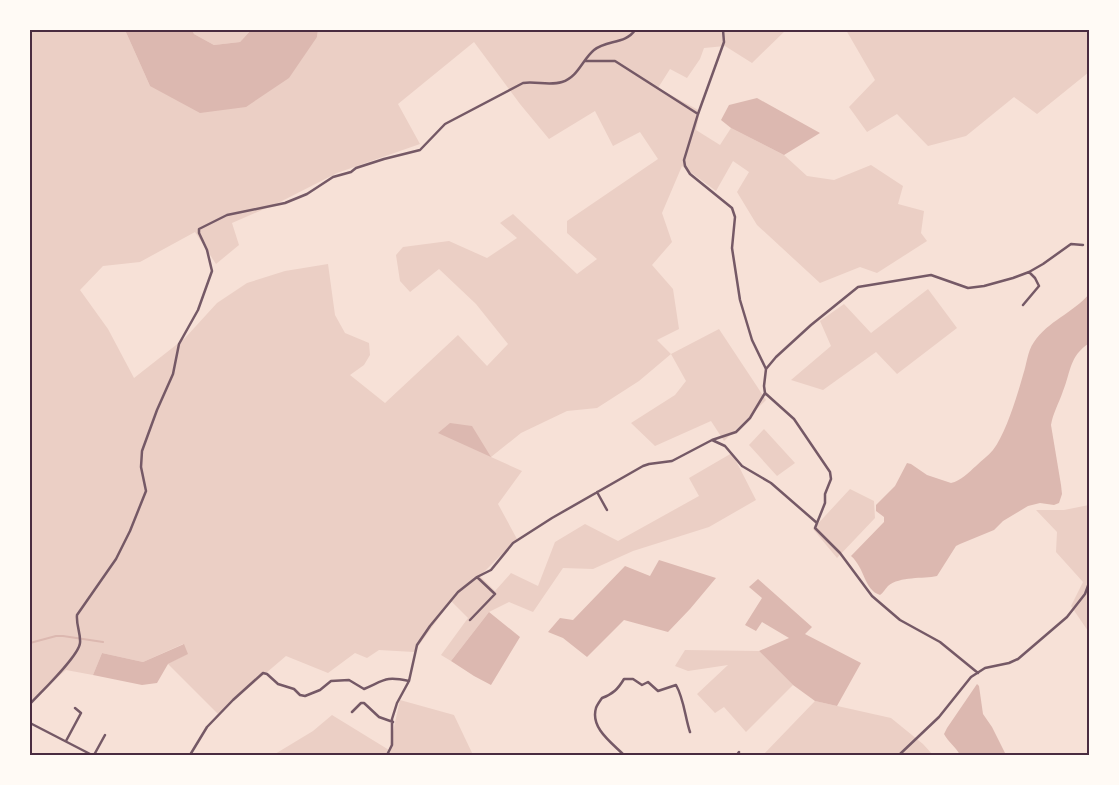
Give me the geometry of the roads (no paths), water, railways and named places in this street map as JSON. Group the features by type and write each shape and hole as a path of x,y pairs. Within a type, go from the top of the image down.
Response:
{"street":[{"path":"30,704 74,656 80,644 76,622 77,615 116,559 130,531 146,491 141,467 142,451 173,374 179,344 198,310 212,272 207,250 199,233 200,230 227,214 285,203 307,194 333,177 351,172 356,168 384,158 420,150 445,124 523,83 559,83 565,81 579,69 596,48 630,37 635,30"},
{"path":"723,30 724,42 698,114 684,160 685,166 690,174 732,208 735,217 732,248 740,300 752,340 766,369 765,393 794,420 830,472 831,479 816,528 840,553 872,596 900,620 940,642 978,673"},
{"path":"585,61 615,61 698,114"},
{"path":"766,369 812,325 858,287 931,275 942,277 968,288 984,286 1029,272 1043,264 1062,248 1071,244 1083,245"},
{"path":"1023,304 1039,286 1029,272"},
{"path":"387,755 392,745 392,719 409,680 415,650 430,626 458,592 477,577 491,570 513,543 597,492 643,466 672,461 712,440 736,432 750,418 765,393"},
{"path":"712,440 725,446 742,466 771,483 817,523"},
{"path":"597,492 607,510"},
{"path":"470,620 495,594 477,577"},
{"path":"898,755 943,713 966,681 985,668 1009,663 1024,656 1077,606 1085,594 1089,583"},
{"path":"190,755 207,727 263,673 268,674 278,684 294,689 300,695 305,696 320,690 331,681 349,680 364,689 383,679 409,680"},
{"path":"624,755 601,732 596,719 596,708 602,698 612,695 620,687 624,679 633,679 642,685 648,682 658,692 676,685 681,695 690,732"},
{"path":"352,712 361,703 364,703 379,717 393,722"},
{"path":"66,741 81,713 75,708"},
{"path":"30,723 93,755 106,735"}],"waterway":[{"path":"30,643 56,636 103,642"}]}
